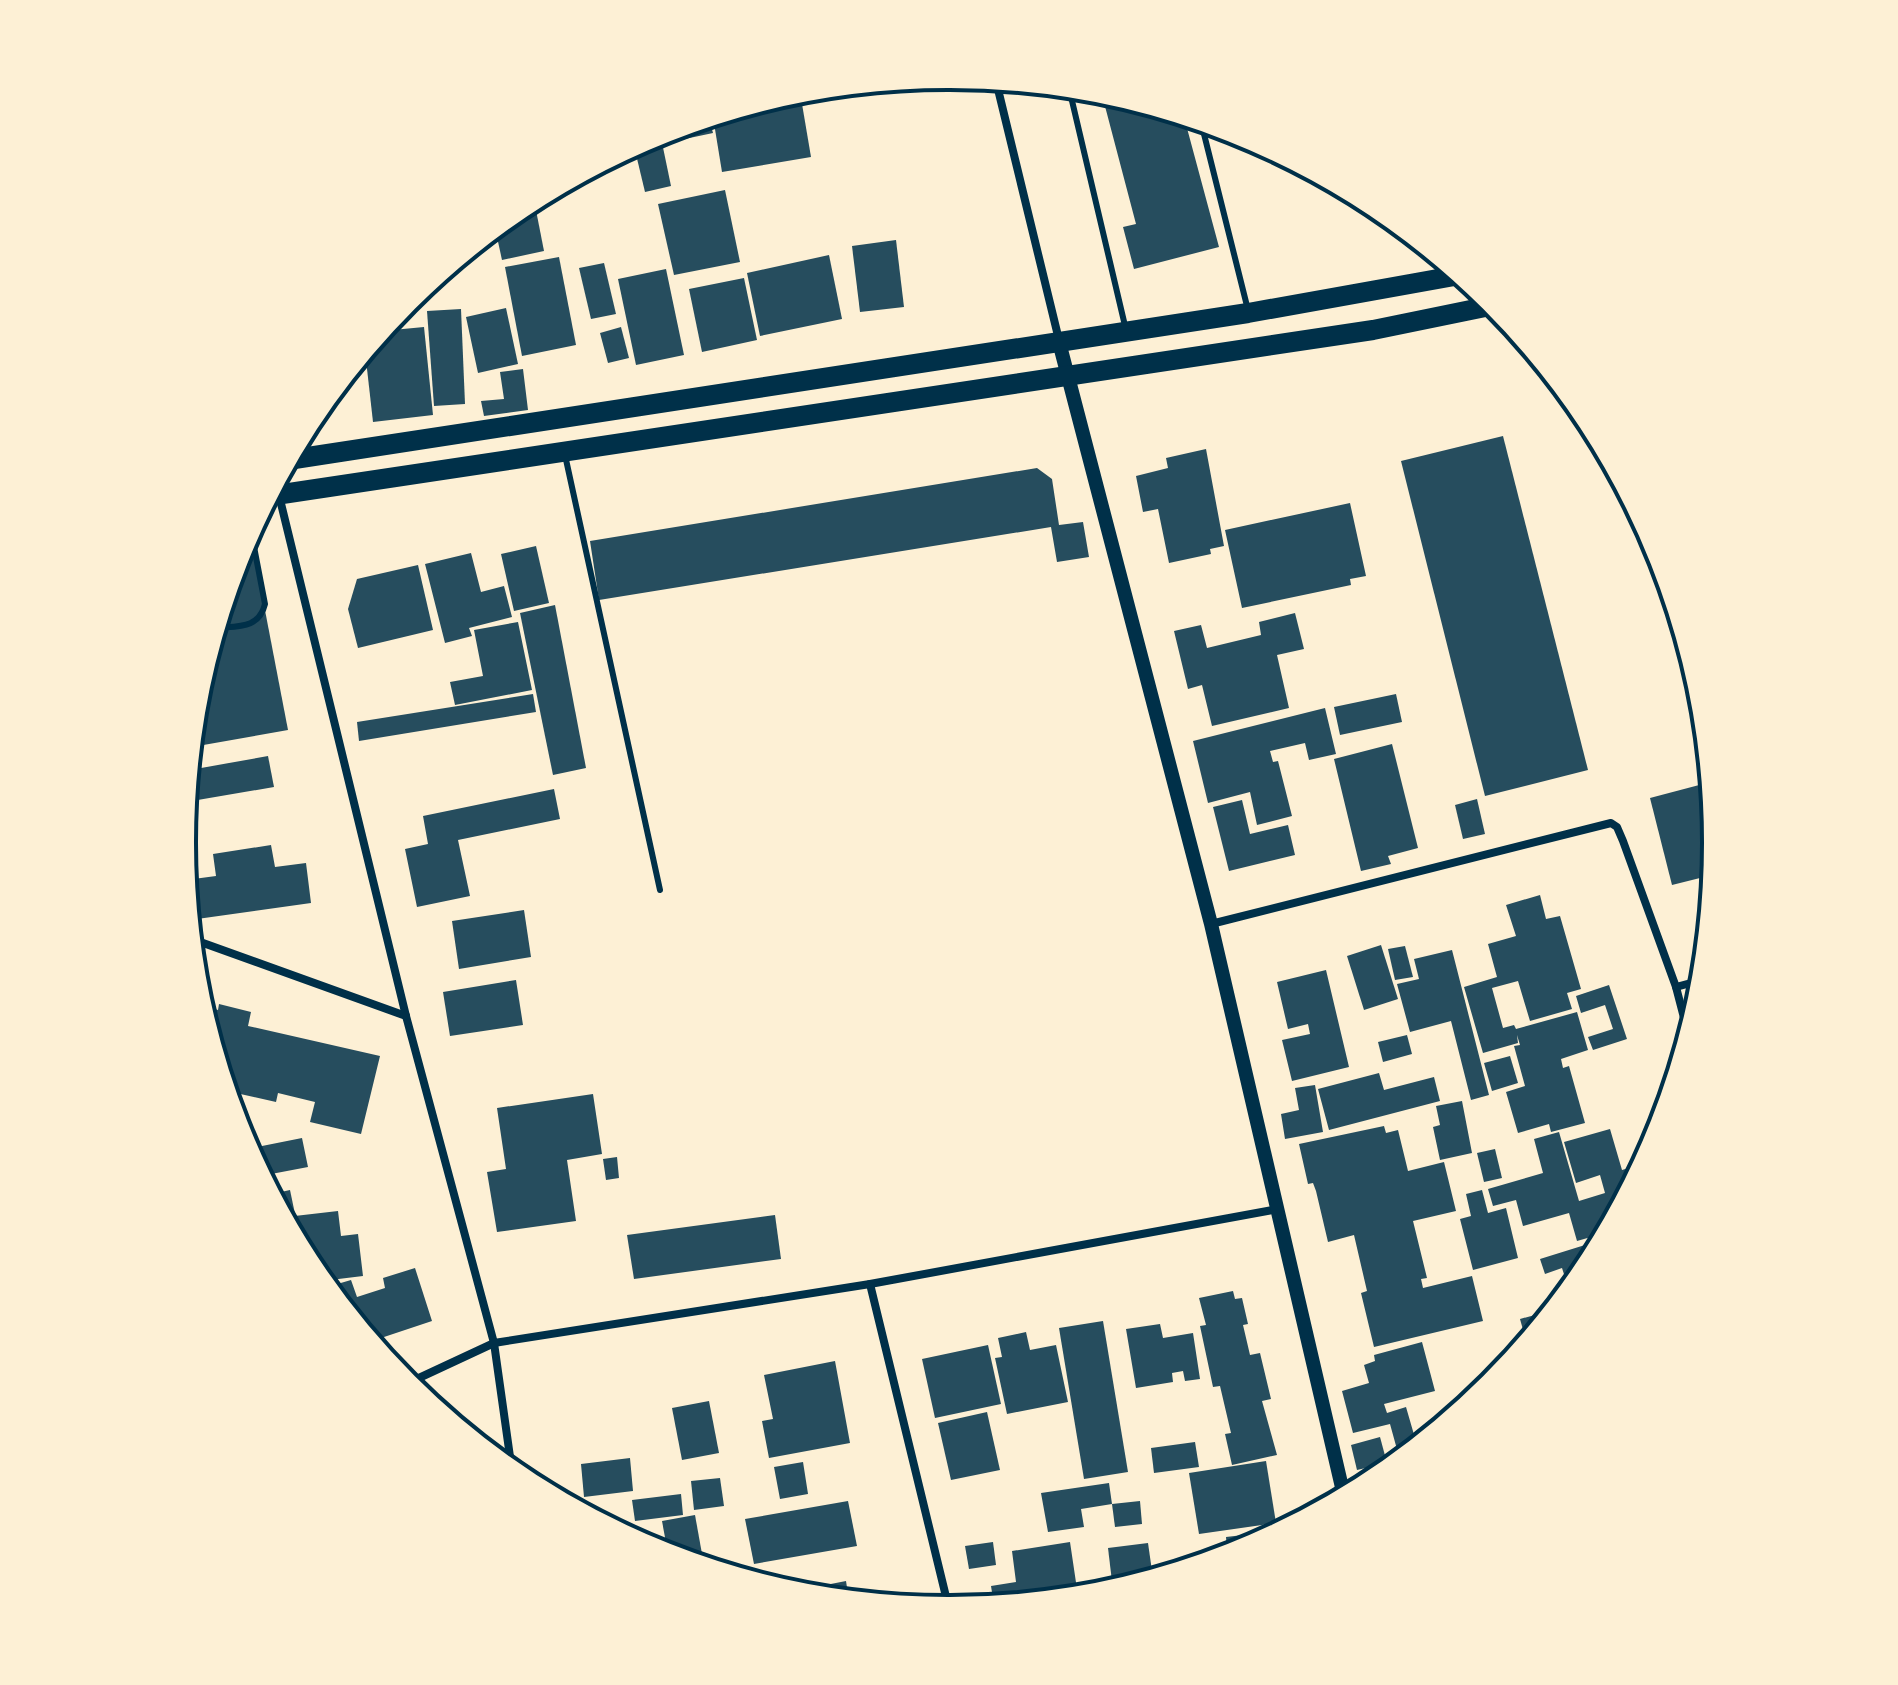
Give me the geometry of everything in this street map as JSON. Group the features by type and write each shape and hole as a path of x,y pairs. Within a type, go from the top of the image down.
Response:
{"main road":[{"path":"302,458 1248,313 1446,278"},
{"path":"285,490 1373,330 1479,308"}],"street":[{"path":"999,92 1067,376 1211,924 1341,1484"},
{"path":"278,503 406,1016 494,1343 509,1452"},
{"path":"1211,924 1603,823 1617,827 1623,841 1682,1010"},
{"path":"203,943 406,1016"},
{"path":"1676,987 1688,984"},
{"path":"420,1378 494,1343 870,1284 1278,1209"},
{"path":"870,1284 946,1595"}],"lane":[{"path":"1072,100 1126,332"},
{"path":"1204,135 1248,313"},
{"path":"564,451 660,890"},
{"path":"228,627 251,625 262,616 265,604 255,552"}],"building":[{"path":"802,104 811,157 722,172 715,128"},
{"path":"1105,106 1187,129 1219,247 1134,269 1123,227 1136,224"},
{"path":"712,129 713,133 680,140 707,130"},
{"path":"663,146 671,186 645,192 637,158"},
{"path":"725,190 740,262 674,275 658,204"},
{"path":"537,214 544,251 502,260 498,241"},
{"path":"896,240 904,307 860,312 852,246"},
{"path":"829,255 842,319 760,336 747,273"},
{"path":"559,257 576,345 522,356 505,267"},
{"path":"604,263 616,314 591,319 579,268"},
{"path":"666,269 684,355 636,365 618,279"},
{"path":"744,278 757,340 702,352 689,289"},
{"path":"506,308 518,364 478,373 466,317"},
{"path":"461,309 465,404 434,406 427,311"},
{"path":"424,327 433,415 373,422 367,366 399,329"},
{"path":"621,327 629,358 608,363 600,333"},
{"path":"523,369 528,410 484,416 481,401 504,399 500,372"},
{"path":"1503,436 1588,770 1485,796 1401,461"},
{"path":"1206,449 1224,546 1210,549 1211,554 1169,563 1158,509 1143,512 1136,476 1168,468 1166,458"},
{"path":"1037,468 1052,479 1059,525 1083,522 1089,557 1057,562 1051,527 599,600 590,541"},
{"path":"1350,503 1366,576 1350,579 1351,585 1242,608 1225,530"},
{"path":"536,546 549,603 514,611 501,554"},
{"path":"471,553 481,592 504,586 512,617 469,628 472,636 445,643 425,564"},
{"path":"254,554 288,730 203,745 222,648"},
{"path":"418,565 433,630 358,648 348,609 357,579"},
{"path":"555,605 586,768 553,775 520,613"},
{"path":"1295,613 1304,649 1277,655 1289,708 1212,726 1202,685 1188,689 1174,631 1201,625 1207,648 1261,635 1259,622"},
{"path":"518,622 532,690 455,705 450,682 483,676 474,630"},
{"path":"533,694 536,712 359,741 357,722"},
{"path":"1396,694 1402,722 1340,735 1334,707"},
{"path":"1325,708 1336,754 1309,760 1305,743 1270,751 1273,762 1278,761 1292,816 1257,825 1250,792 1208,803 1193,741"},
{"path":"1392,744 1418,848 1388,856 1391,864 1361,871 1334,759"},
{"path":"268,756 274,787 198,800 201,768"},
{"path":"1699,785 1701,878 1672,885 1650,798"},
{"path":"554,789 560,819 458,840 470,896 417,907 405,849 428,844 423,816"},
{"path":"1477,799 1485,834 1463,839 1455,805"},
{"path":"1242,800 1250,834 1288,825 1295,855 1229,871 1213,807"},
{"path":"271,845 275,867 306,863 311,903 201,918 197,878 216,876 213,854"},
{"path":"1540,895 1546,919 1560,916 1581,989 1567,993 1572,1009 1530,1021 1518,981 1492,988 1503,1028 1514,1025 1516,1029 1577,1012 1588,1050 1561,1059 1563,1068 1569,1066 1585,1123 1551,1132 1549,1124 1518,1133 1506,1092 1525,1086 1514,1046 1520,1045 1517,1035 1518,1043 1483,1053 1464,987 1497,977 1488,944 1516,936 1506,905"},
{"path":"524,910 531,957 459,969 452,921"},
{"path":"1381,945 1398,999 1364,1010 1347,956"},
{"path":"1405,946 1413,977 1395,980 1388,949"},
{"path":"1452,950 1489,1095 1471,1100 1451,1021 1410,1032 1397,984 1419,979 1414,959"},
{"path":"1326,970 1349,1067 1292,1081 1282,1040 1310,1034 1308,1024 1288,1029 1277,982"},
{"path":"516,980 523,1025 450,1036 443,992"},
{"path":"1609,985 1627,1039 1593,1050 1588,1037 1613,1029 1605,1005 1581,1013 1576,996"},
{"path":"219,1004 251,1012 248,1026 380,1056 361,1134 310,1122 315,1102 278,1093 276,1102 240,1094 222,1037 216,1009"},
{"path":"1407,1035 1412,1054 1383,1062 1378,1042"},
{"path":"1510,1056 1518,1083 1492,1091 1484,1063"},
{"path":"1379,1073 1384,1090 1434,1077 1440,1101 1329,1130 1318,1089"},
{"path":"1315,1085 1323,1132 1285,1139 1281,1114 1299,1110 1295,1088"},
{"path":"593,1094 602,1154 567,1160 576,1221 497,1232 487,1172 506,1169 497,1108"},
{"path":"1462,1101 1472,1153 1440,1160 1433,1127 1440,1125 1436,1106"},
{"path":"1384,1126 1386,1133 1398,1130 1408,1171 1444,1162 1456,1211 1413,1221 1427,1278 1421,1279 1423,1288 1472,1276 1483,1321 1374,1347 1361,1293 1367,1291 1354,1235 1328,1242 1316,1191 1313,1183 1308,1184 1299,1144"},
{"path":"1610,1129 1622,1170 1627,1169 1590,1237 1577,1241 1569,1213 1523,1226 1516,1200 1493,1206 1488,1189 1543,1173 1534,1139 1559,1132 1579,1201 1605,1193 1600,1175 1576,1183 1564,1142"},
{"path":"302,1138 308,1167 273,1174 261,1146"},
{"path":"1495,1149 1502,1178 1484,1182 1477,1153"},
{"path":"617,1157 619,1178 606,1180 603,1159"},
{"path":"290,1190 295,1214 294,1214 283,1192"},
{"path":"1482,1190 1488,1213 1506,1208 1518,1258 1473,1270 1460,1219 1471,1216 1466,1194"},
{"path":"338,1211 341,1236 358,1234 363,1276 336,1279 295,1216"},
{"path":"775,1215 781,1259 634,1279 627,1235"},
{"path":"1585,1245 1564,1276 1562,1268 1545,1274 1540,1259"},
{"path":"415,1268 432,1321 382,1338 339,1283 351,1280 357,1297 385,1288 383,1278"},
{"path":"1233,1291 1235,1299 1242,1298 1248,1324 1243,1325 1250,1355 1260,1353 1271,1399 1262,1401 1277,1455 1232,1465 1225,1434 1231,1433 1220,1386 1213,1387 1200,1326 1206,1325 1199,1298"},
{"path":"1535,1315 1523,1329 1520,1319"},
{"path":"1103,1321 1128,1472 1084,1479 1059,1328"},
{"path":"1160,1324 1163,1338 1193,1333 1200,1379 1185,1381 1183,1371 1172,1373 1173,1382 1136,1388 1126,1329"},
{"path":"1026,1332 1030,1350 1056,1345 1068,1402 1007,1414 995,1358 1002,1357 998,1338"},
{"path":"1422,1342 1435,1391 1384,1404 1387,1413 1406,1407 1414,1434 1396,1447 1390,1424 1353,1433 1342,1391 1369,1383 1364,1365 1375,1361 1374,1355"},
{"path":"988,1345 1001,1404 935,1418 922,1359"},
{"path":"835,1361 850,1443 769,1458 762,1421 773,1419 764,1375"},
{"path":"709,1401 719,1453 682,1460 672,1408"},
{"path":"987,1412 1000,1470 951,1480 938,1423"},
{"path":"1380,1437 1385,1455 1368,1468 1357,1470 1351,1445"},
{"path":"1195,1442 1199,1467 1154,1473 1151,1448"},
{"path":"630,1458 633,1491 584,1497 581,1464"},
{"path":"1266,1461 1276,1520 1266,1524 1199,1534 1189,1473"},
{"path":"803,1462 808,1494 780,1499 774,1467"},
{"path":"720,1478 724,1506 694,1510 691,1481"},
{"path":"1109,1483 1112,1504 1081,1509 1084,1527 1048,1532 1041,1493"},
{"path":"681,1494 683,1515 635,1521 632,1500"},
{"path":"848,1501 857,1546 754,1564 745,1519"},
{"path":"1140,1501 1142,1524 1115,1527 1112,1504"},
{"path":"695,1515 702,1553 665,1540 662,1521"},
{"path":"1244,1535 1226,1542 1226,1537"},
{"path":"993,1542 996,1565 969,1569 965,1546"},
{"path":"1070,1542 1076,1584 992,1593 991,1586 1016,1582 1012,1551"},
{"path":"1148,1543 1151,1567 1111,1577 1108,1548"},
{"path":"846,1581 847,1588 826,1585"}]}
